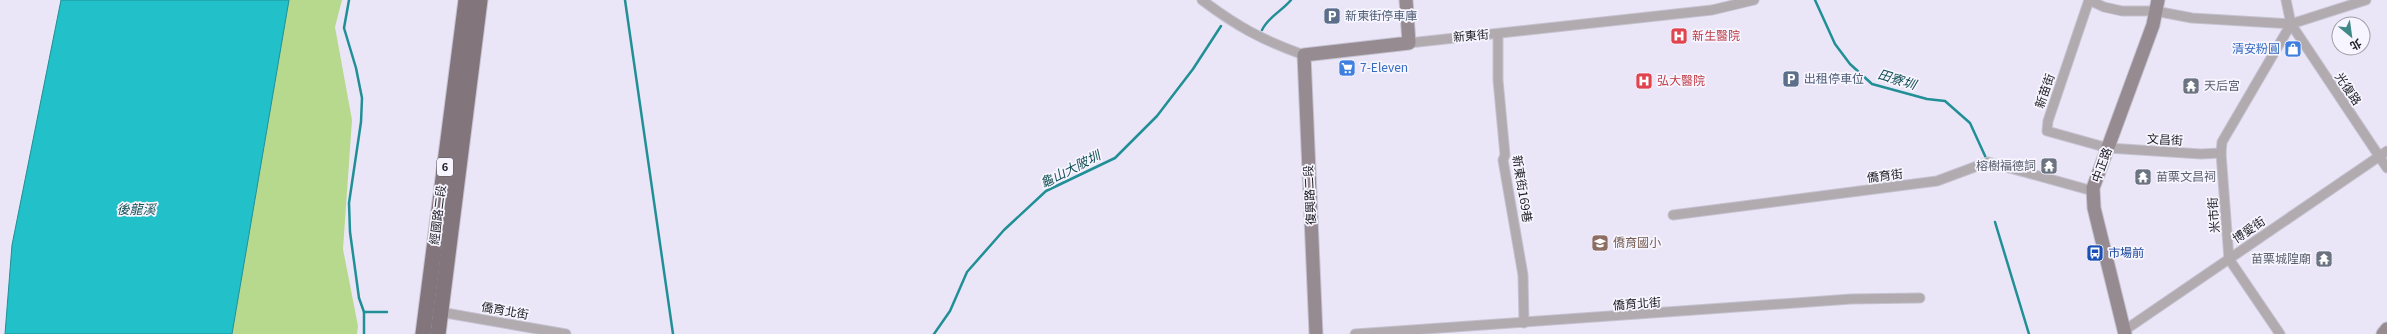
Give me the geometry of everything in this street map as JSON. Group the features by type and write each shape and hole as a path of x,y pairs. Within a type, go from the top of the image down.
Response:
{"main road":[{"name":"經國路二段","path":"423,334 466,0"},
{"name":"經國路二段","path":"438,334 480,0"}],"street":[{"name":"新東街","path":"1202,0 1216,12 1254,35 1304,55 1498,34 1627,18 1712,10 1754,0"},
{"path":"1406,0 1409,43"},
{"path":"2089,0 2104,7 2122,11 2156,5 2192,18 2291,24 2366,0"},
{"name":"新苗街","path":"2089,0 2048,121 2047,131 2108,148"},
{"name":"光復路","path":"2286,0 2291,24 2387,168"},
{"name":"中正路","path":"2125,332 2096,218 2093,191 2153,25 2156,5"},
{"name":"米市街","path":"2280,334 2229,259 2221,153 2222,142 2291,24"},
{"name":"新東街169巷","path":"1498,34 1498,80 1505,155 1503,160 1523,275 1524,323"},
{"name":"復興路二段","path":"1304,55 1316,334"},
{"name":"文昌街","path":"2108,148 2201,154 2221,153"},
{"name":"博愛街","path":"2125,332 2387,151"},
{"name":"僑育街","path":"1673,215 1937,182 1988,162 2093,191"},
{"name":"僑育北街","path":"1354,334 1851,299 1920,298"},
{"name":"僑育北街","path":"440,312 566,334"},
{"path":"2383,334 2387,329"}],"green space":[{"path":"289,0 342,0 335,27 352,120 343,249 358,326 357,334 232,334"}],"water":[{"name":"後龍溪","path":"61,0 289,0 232,334 5,334 12,245"}],"waterway":[{"path":"349,0 344,28 356,68 362,98 361,122 349,203 350,232 359,298 364,312 364,334"},
{"path":"625,0 673,334"},
{"name":"龜山大陂圳","path":"1262,30 1268,21 1291,0"},
{"name":"田寮圳","path":"1815,0 1835,44 1850,64 1872,84 1927,99 1945,101 1970,123 1986,158"},
{"name":"龜山大陂圳","path":"934,334 950,311 967,272 1004,230 1046,191 1115,158 1157,116 1193,69 1221,26"},
{"name":"田寮圳","path":"1995,222 2029,334"},
{"path":"364,312 387,312"}],"place":[{"name":"新東街停車庫","path":"1332,16"},
{"name":"新生醫院","path":"1679,36"},
{"name":"清安粉圓","path":"2293,49"},
{"name":"7-Eleven","path":"1347,68"},
{"name":"出租停車位","path":"1791,79"},
{"name":"弘大醫院","path":"1644,81"},
{"name":"天后宮","path":"2191,86"},
{"name":"榕樹福德詞","path":"2049,166"},
{"name":"苗栗文昌祠","path":"2143,177"},
{"name":"僑育國小","path":"1600,243"},
{"name":"市場前","path":"2095,253"},
{"name":"苗栗城隍廟","path":"2324,259"}]}
